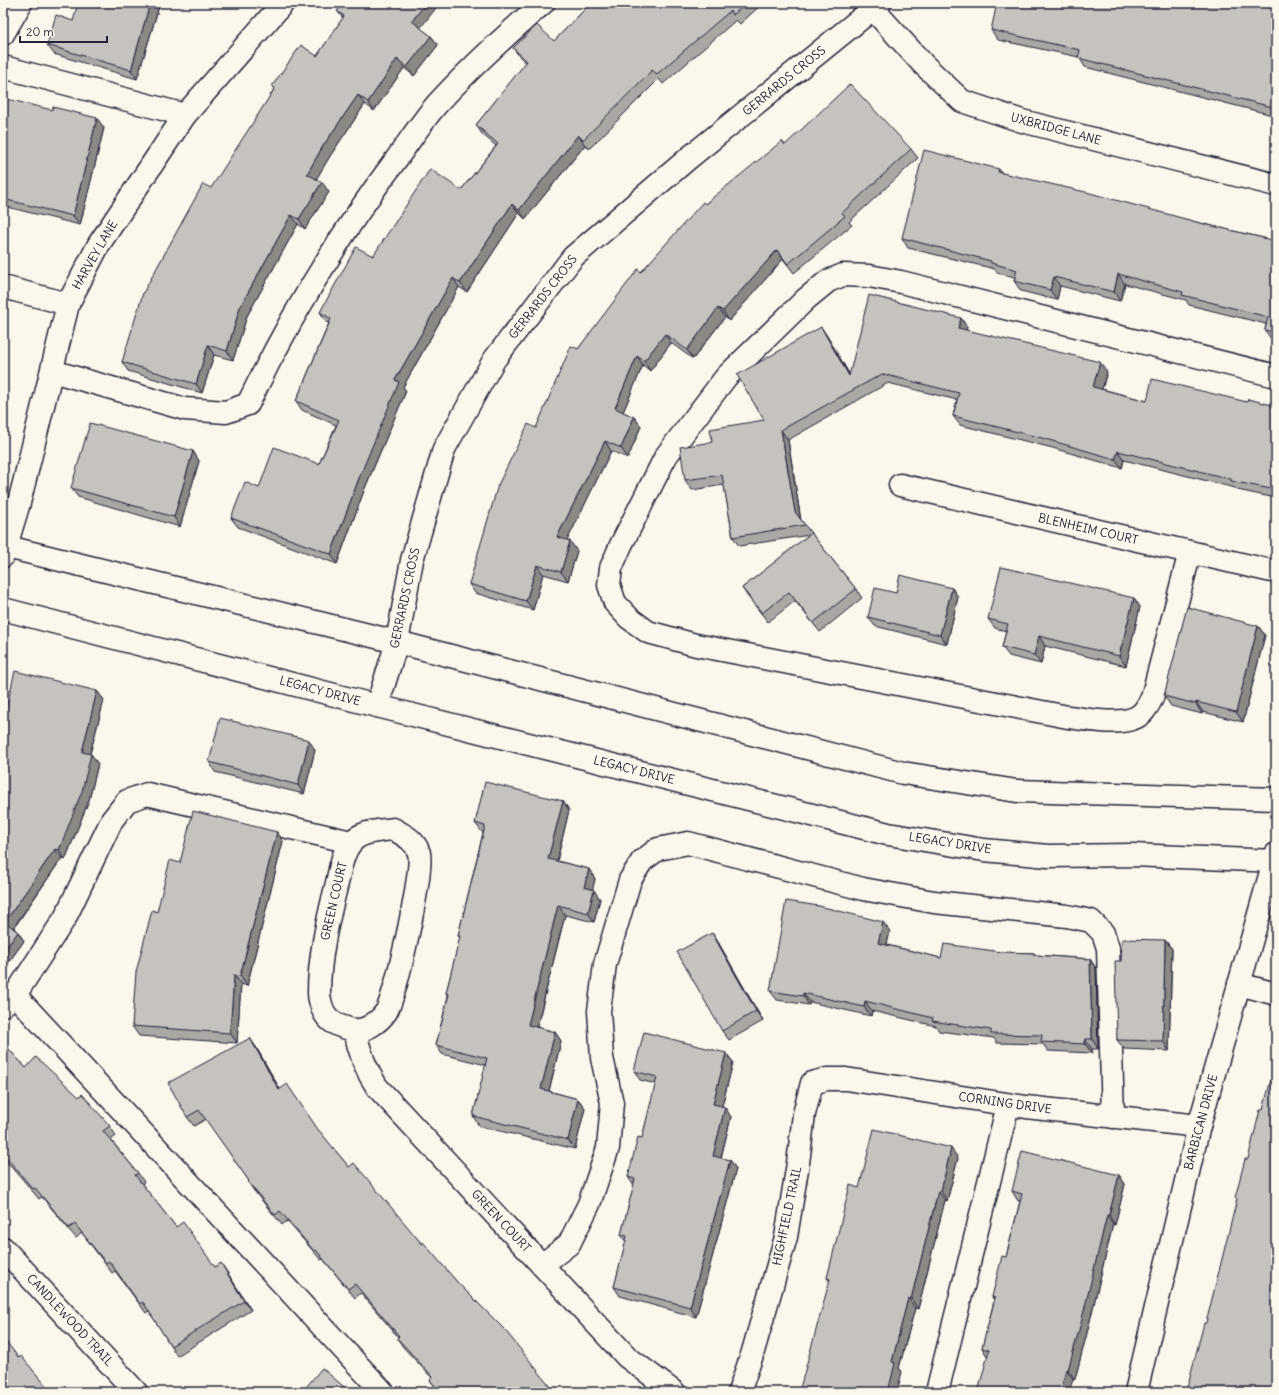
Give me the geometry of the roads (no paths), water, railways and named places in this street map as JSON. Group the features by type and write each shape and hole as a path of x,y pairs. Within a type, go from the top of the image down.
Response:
{"street":[{"path":"3,34 21,3"},
{"name":"HARVEY LANE","path":"4,550 18,503 68,304 99,244 185,115 283,3"},
{"path":"52,371 185,409 226,412 248,404 268,364 295,316 360,208 437,104 493,46 543,3"},
{"name":"UXBRIDGE LANE","path":"877,6 923,64 962,101 1022,121 1276,185"},
{"name":"GERRARDS CROSS","path":"377,706 396,642 412,560 444,449 494,360 573,257 690,157 877,6"},
{"path":"3,67 185,115"},
{"path":"1190,552 1152,698 1144,712 1130,720 1111,722 1068,717 696,645 648,632 629,618 615,602 609,585 611,568 620,545 666,456 693,418 726,377 806,299 828,281 843,275 869,276 901,282 1276,376"},
{"path":"3,288 68,304"},
{"name":"BLENHEIM COURT","path":"900,485 1276,572"},
{"path":"4,550 396,642 902,774 1017,790 1276,799"},
{"name":"LEGACY DRIVE","path":"3,609 377,706 888,834 984,850 1048,856 1132,855 1275,859"},
{"path":"351,842 147,794 127,801 112,820 65,918 9,1000 382,1392"},
{"name":"GREEN COURT","path":"393,829 411,839 419,853 419,872 410,926 392,997 386,1012 377,1024 355,1030 336,1026 325,1014 319,995 325,931 343,859 351,842 368,832 393,829"},
{"path":"542,1265 570,1244 589,1204 608,1148 612,1103 602,1058 599,1011 605,964 630,880 642,862 658,849 688,843 863,889 934,902 1067,916 1091,921 1103,933 1108,948 1113,1117"},
{"name":"BARBICAN DRIVE","path":"1136,1392 1199,1126 1275,859"},
{"path":"1240,984 1276,994"},
{"name":"GREEN COURT","path":"355,1030 359,1054 368,1074 377,1087 627,1357 674,1392"},
{"name":"CORNING DRIVE","path":"812,1083 827,1079 846,1079 1008,1105 1199,1126"},
{"name":"HIGHFIELD TRAIL","path":"739,1392 752,1355 786,1237 804,1114 812,1083"},
{"path":"937,1392 1008,1105"},
{"name":"CANDLEWOOD TRAIL","path":"3,1248 136,1392"}]}
